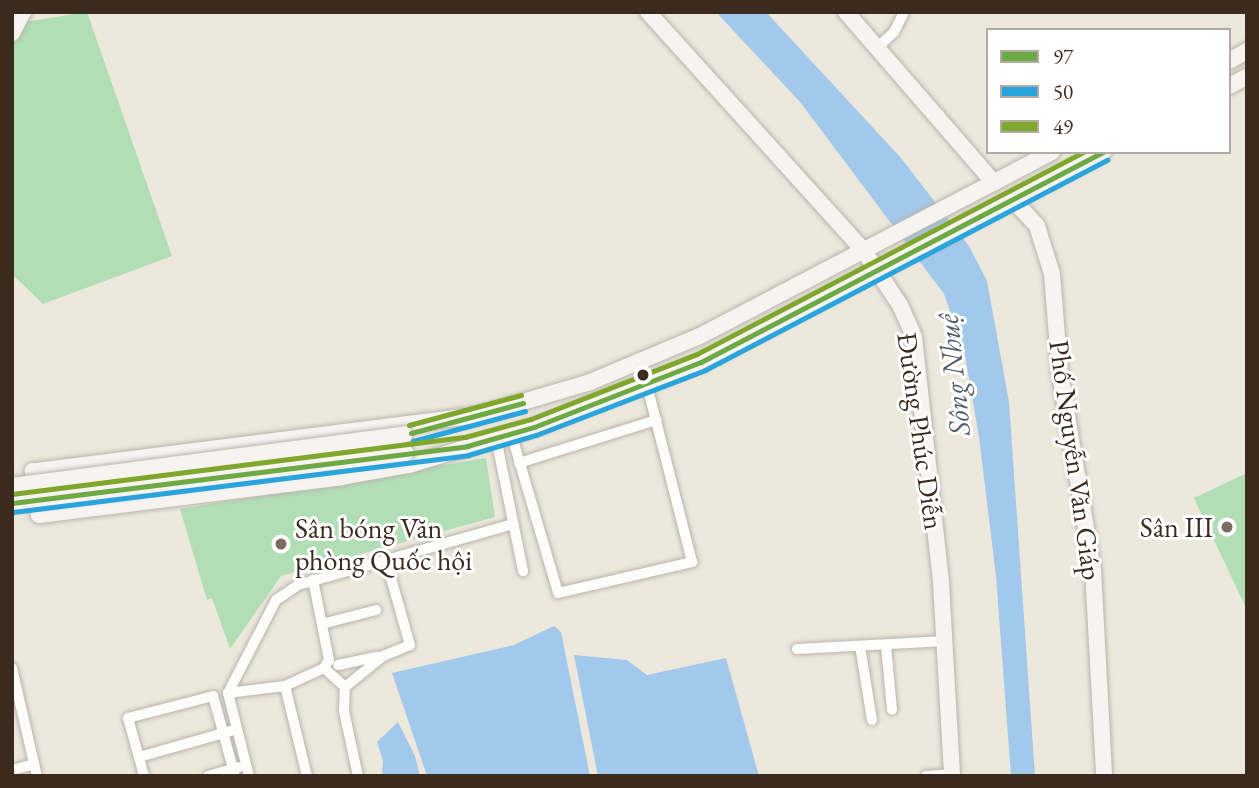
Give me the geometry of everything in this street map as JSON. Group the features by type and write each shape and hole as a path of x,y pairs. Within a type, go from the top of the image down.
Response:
{"main road":[{"path":"12,33 23,12"},
{"name":"Đường Phúc Diễn","path":"648,12 870,248 884,267 914,337 946,641 952,775"},
{"path":"846,12 879,46 994,183"},
{"path":"1231,60 1247,51"},
{"path":"1231,85 1247,77"},
{"path":"12,486 405,434 480,415 634,365 870,248 1048,154"},
{"path":"480,415 33,471 39,515 342,477 409,465 647,386 773,326 1099,154"},
{"name":"Phố Nguyễn Văn Giáp","path":"1012,199 1037,226 1052,274 1062,386 1093,570 1104,776"},
{"path":"12,503 467,446"}],"street":[{"path":"879,46 894,32 904,12"},
{"path":"503,435 519,463 558,593 692,562 647,386"},
{"path":"519,463 656,421"},
{"path":"503,435 513,524 523,571"},
{"path":"208,776 248,770 228,693 276,600 313,580 513,524"},
{"path":"345,687 355,674 383,656 410,645 386,560"},
{"path":"313,580 331,664 345,687 344,711 358,776"},
{"path":"322,624 376,610"},
{"path":"797,649 946,641"},
{"path":"860,646 872,720"},
{"path":"886,646 892,710"},
{"path":"228,693 285,686 331,664 383,656"},
{"path":"331,664 355,674"},
{"path":"12,668 36,770 12,770"},
{"path":"285,686 307,776"},
{"path":"144,776 128,718 214,695 234,772"},
{"path":"139,757 237,730"},
{"path":"926,776 952,775"}],"green space":[{"path":"87,12 172,256 43,304 12,274 12,33 18,23"},
{"path":"486,458 495,517 281,576 230,649 212,598 207,600 180,509"},
{"name":"Sân III","path":"1247,473 1247,610 1194,498"}],"water":[{"path":"716,12 766,12 901,158 969,246 987,281 1009,402 1035,776 1011,776 996,576 979,437 964,350 944,294 800,102"},
{"path":"554,626 561,632 590,776 427,776 392,673 514,645"},
{"path":"574,655 627,660 647,675 726,658 759,776 598,776"},
{"path":"398,722 415,756 420,776 382,776 383,761 377,742"}],"transit line":[{"name":"49","path":"12,494 465,437 531,419 697,354 1080,154"},
{"name":"97","path":"12,503 467,446 534,427 701,362 1099,154"},
{"name":"50","path":"13,512 468,455 536,435 705,370 1107,160"},
{"name":"49","path":"409,425 521,395"},
{"name":"97","path":"411,433 523,403"},
{"name":"50","path":"413,441 525,411"}],"place":[{"name":"Sân III","path":"1227,527"},
{"name":"Sân bóng Văn phòng Quốc hội","path":"281,544"}],"water label":[{"name":"Sông Nhuệ","path":"954,375"}]}
